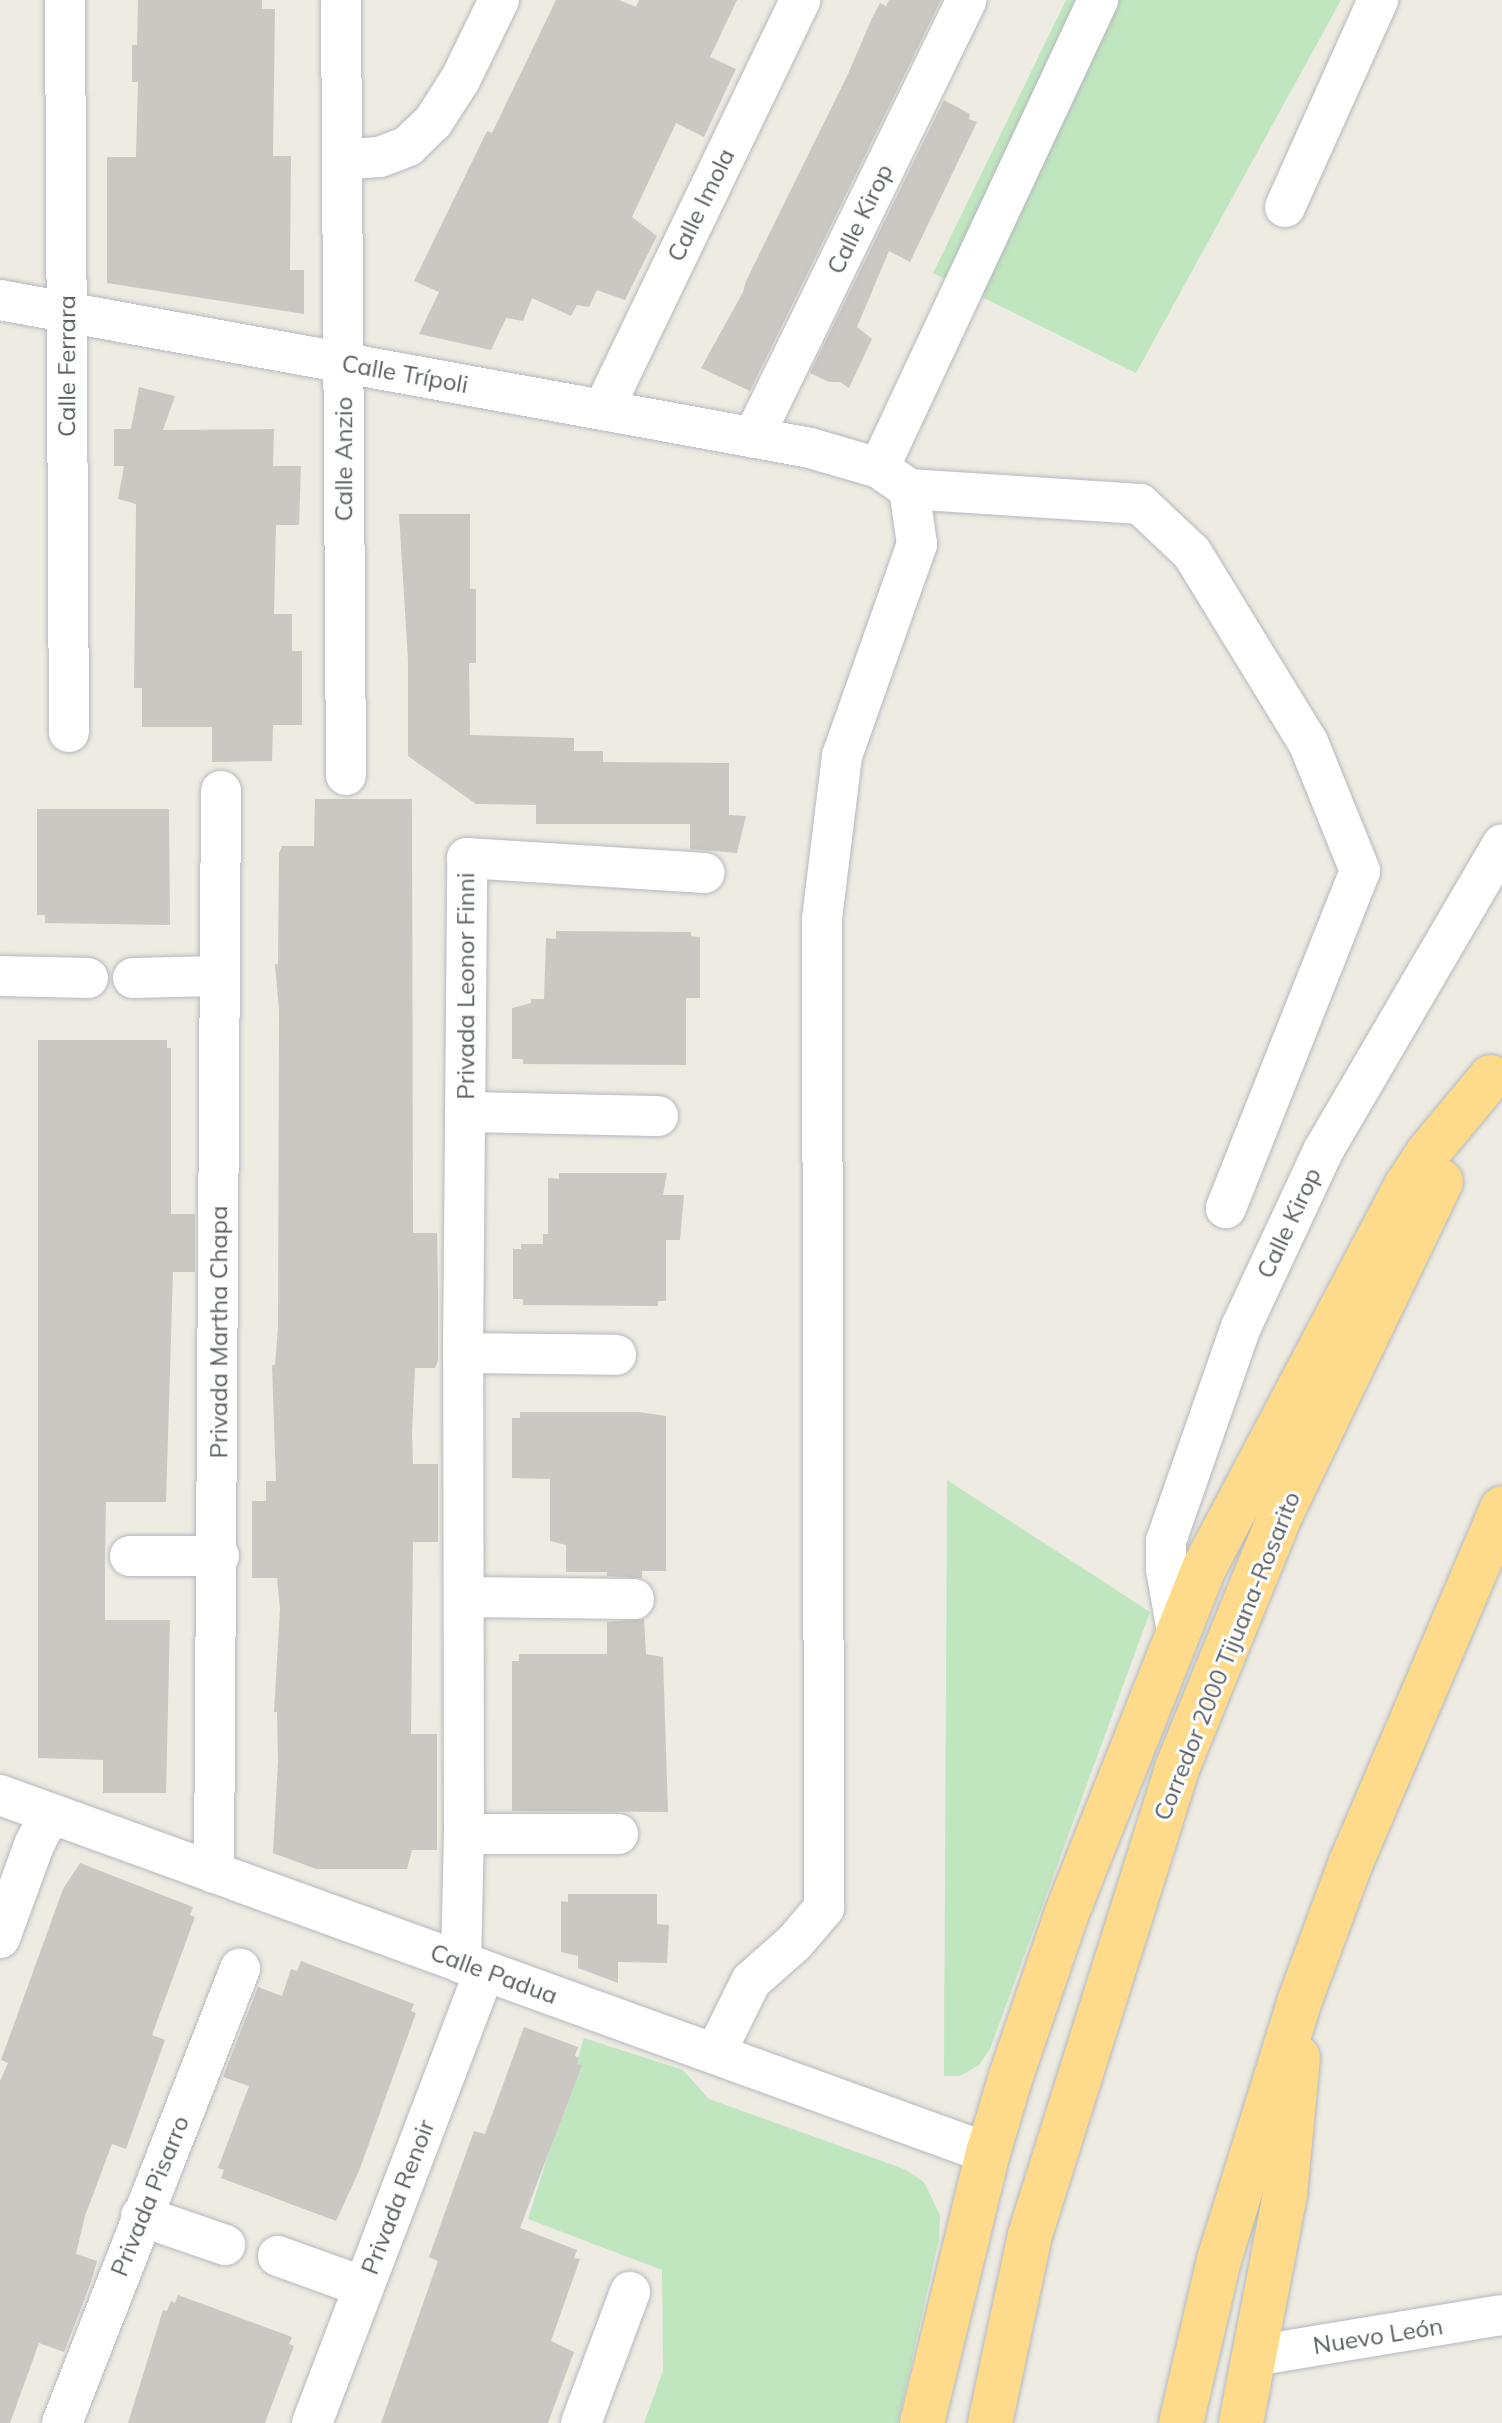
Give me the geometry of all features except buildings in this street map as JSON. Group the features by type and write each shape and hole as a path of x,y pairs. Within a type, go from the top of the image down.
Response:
{"highway":[{"path":"922,2423 988,2153 1066,1915 1177,1632 1205,1566 1256,1465 1407,1185 1427,1154 1497,1067"},
{"name":"Corredor 2000 Tijuana-Rosarito","path":"990,2423 1030,2235 1178,1766 1281,1514 1497,1067"},
{"path":"1181,2423 1219,2260 1300,2000 1350,1865 1502,1508"},
{"path":"1241,2423 1285,2195 1297,2093 1300,2000"}],"street":[{"name":"Calle Ferrara","path":"65,0 69,732"},
{"name":"Calle Anzio","path":"341,0 346,775"},
{"path":"343,160 380,157 394,152 408,146 433,122 460,80 499,0"},
{"name":"Calle Imola","path":"603,410 800,0"},
{"name":"Calle Kirop","path":"753,438 967,0"},
{"path":"715,2054 751,1981 794,1943 824,1908 822,918 842,756 917,544 894,479 1098,0"},
{"path":"1285,207 1378,0"},
{"name":"Calle Trípoli","path":"0,300 810,448 894,479 1140,504 1192,553 1308,742 1360,871 1226,1208"},
{"name":"Privada Martha Chapa","path":"214,1873 219,1556 221,791"},
{"name":"Calle Kirop","path":"1177,1632 1166,1569 1166,1541 1241,1327 1323,1151 1502,845"},
{"name":"Privada Leonor Finni","path":"473,1967 464,1834 463,1353 467,858 705,873"},
{"path":"0,976 88,978"},
{"path":"133,978 219,976"},
{"name":"Privada Leonor Finni","path":"465,1112 658,1116"},
{"path":"463,1353 616,1355"},
{"path":"130,1556 219,1556"},
{"path":"464,1597 634,1599"},
{"name":"Calle Padua","path":"0,1795 988,2153"},
{"path":"0,1938 34,1845 50,1814"},
{"path":"464,1834 618,1834"},
{"name":"Privada Renoir","path":"312,2423 364,2287 473,1967"},
{"name":"Privada Pisarro","path":"62,2423 240,1969"},
{"path":"141,2216 225,2245"},
{"path":"278,2256 364,2287"},
{"path":"581,2423 630,2292"},
{"name":"Nuevo León","path":"1254,2356 1502,2315"}],"green space":[{"path":"1066,0 1341,0 1136,373 933,273"},
{"path":"947,1480 1150,1612 990,2049 979,2065 960,2076 944,2076"},
{"path":"584,2038 683,2070 709,2099 904,2169 924,2182 940,2215 939,2239 898,2423 644,2423 663,2371 662,2270 528,2219"}]}
